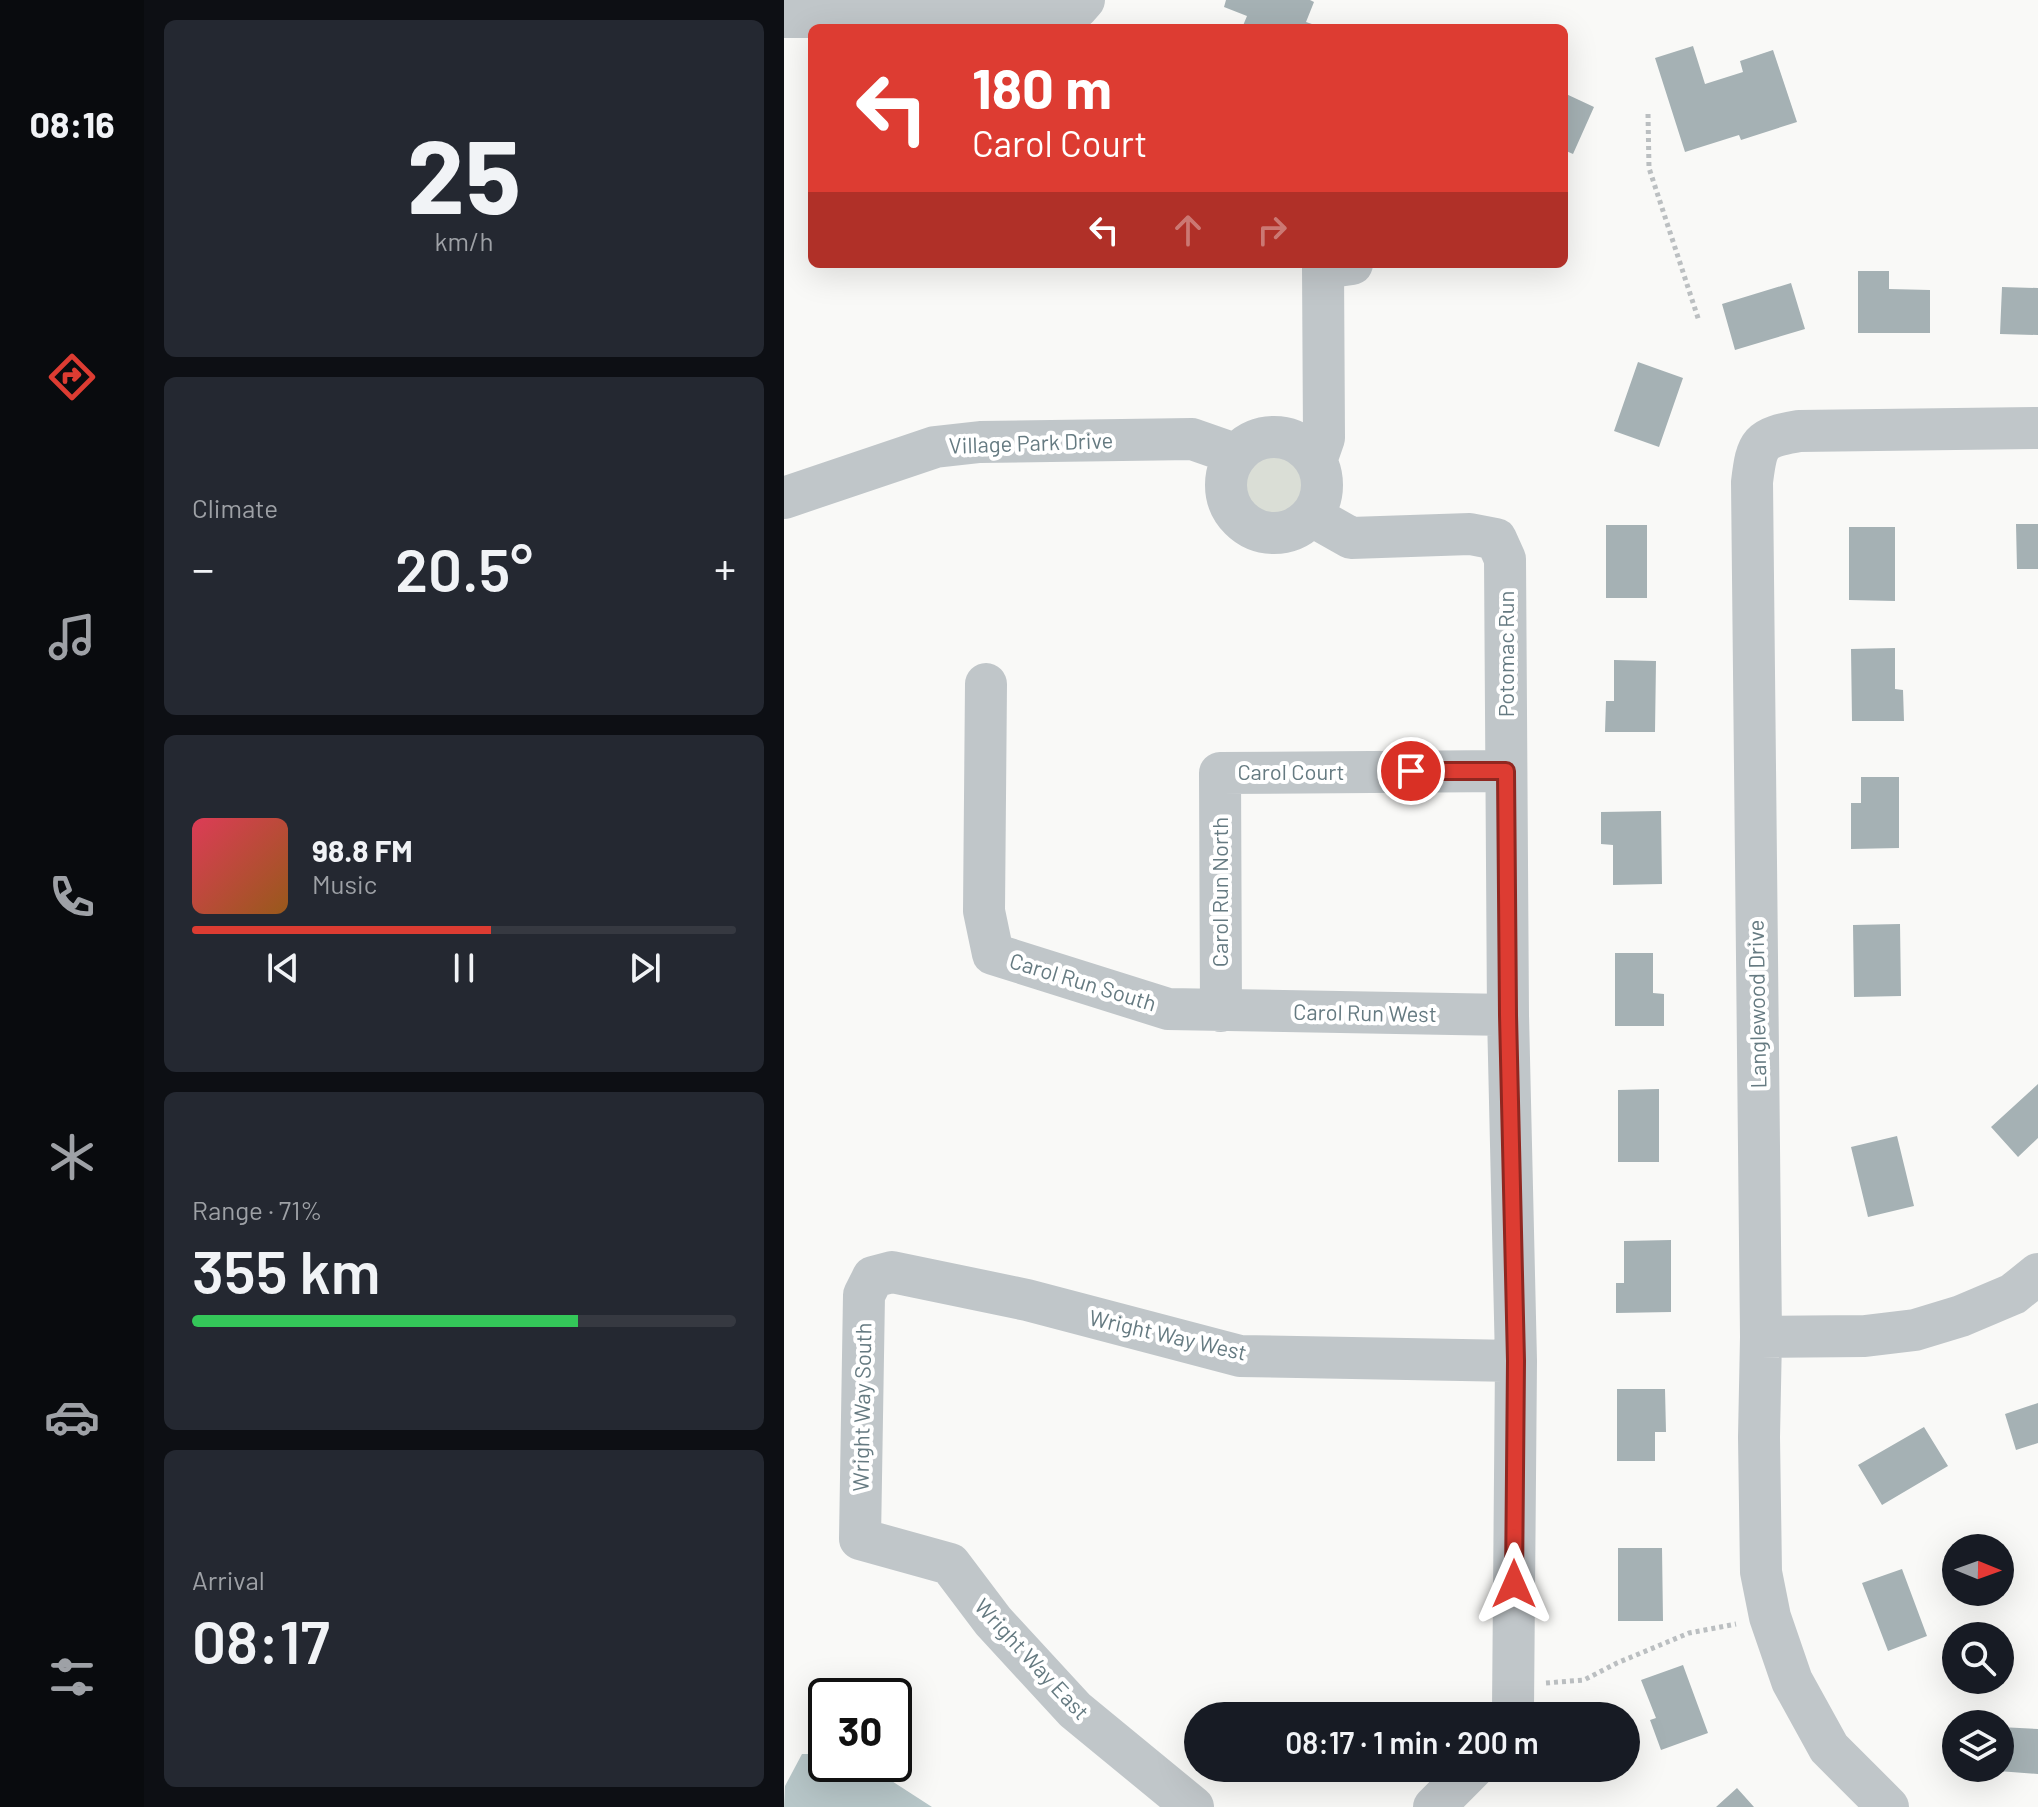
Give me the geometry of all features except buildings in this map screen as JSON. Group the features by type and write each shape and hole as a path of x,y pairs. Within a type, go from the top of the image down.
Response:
{"street":[{"path":"784,17 1052,17 1077,8 1084,0"},
{"path":"1316,461 1324,438 1323,268"},
{"name":"Langlewood Drive","path":"1888,1807 1829,1748 1792,1681 1770,1617 1761,1572 1752,482 1755,454 1764,441 1774,435 1799,431 2038,428"},
{"path":"1268,436 1287,438 1304,446 1316,461 1323,480 1321,499 1312,516 1297,528 1279,534 1260,532 1243,524 1231,509 1225,491 1227,472 1235,454 1250,442 1268,436"},
{"name":"Village Park Drive","path":"784,498 935,447 980,442 1192,439 1235,454"},
{"name":"Potomac Run","path":"1312,516 1351,538 1470,534 1496,539 1505,559 1508,1015 1516,1361 1512,1698"},
{"name":"Carol Run South","path":"986,684 984,911 993,954 1168,1009 1221,1011"},
{"name":"Carol Court","path":"1220,773 1506,771"},
{"name":"Carol Run North","path":"1220,773 1221,1011"},
{"name":"Carol Run West","path":"1221,1011 1508,1015"},
{"name":"Wright Way West","path":"873,1277 892,1272 1027,1300 1240,1356 1516,1361"},
{"path":"1761,1337 1865,1336 1915,1330 1961,1316 2013,1294 2038,1274"},
{"name":"Wright Way South","path":"860,1539 864,1295 873,1277"},
{"name":"Wright Way East","path":"860,1539 950,1564 993,1621 1075,1710 1193,1807"},
{"path":"1434,1807 1459,1782"}],"path":[{"path":"1648,114 1649,168 1699,321"},
{"path":"1512,1698 1555,1684 1584,1680 1689,1633 1770,1617"}],"shaded area":[{"path":"1280,451 1302,466 1308,486 1306,500 1298,511 1287,519 1266,521 1248,511 1240,500 1238,479 1248,461 1259,453"},
{"path":"802,1754 808,1754 808,1782 893,1782 932,1807 784,1807 785,1786"}],"route":[{"path":"1411,771 1506,771 1516,1361 1514,1584"}]}
